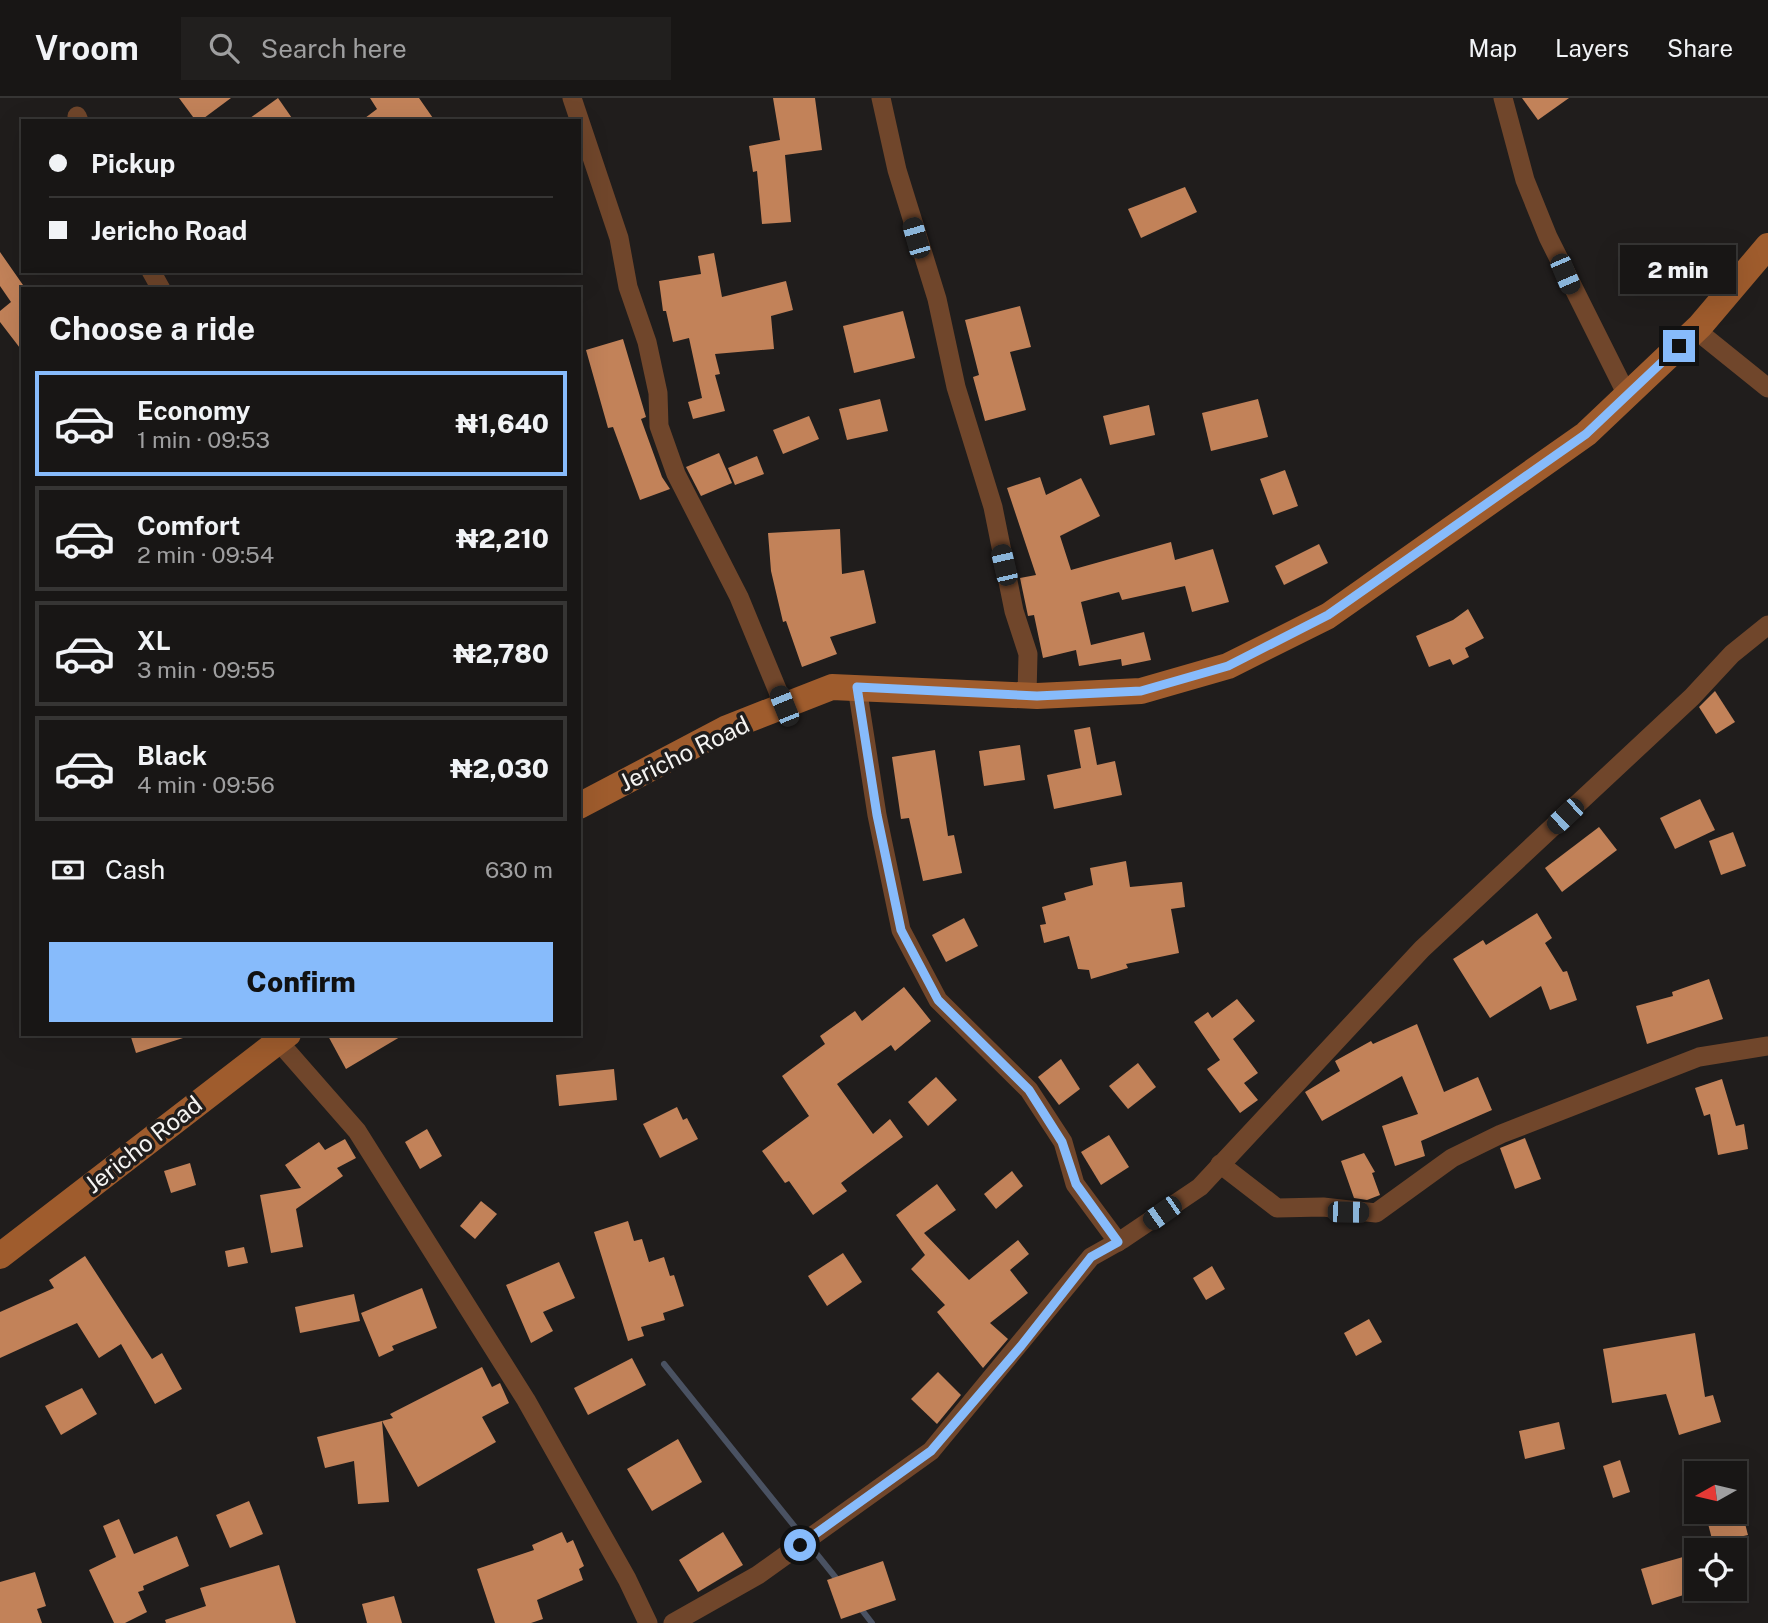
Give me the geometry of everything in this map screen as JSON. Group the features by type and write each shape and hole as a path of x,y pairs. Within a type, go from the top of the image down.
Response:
{"street":[{"path":"572,98 579,119"},
{"path":"881,98 897,170 937,299 957,387 993,507 1014,611 1028,654 1027,695"},
{"path":"1503,98 1525,180 1548,237 1627,395"},
{"path":"581,124 620,238 628,287 647,342 657,393 659,425 676,474 739,597 784,706"},
{"name":"Jericho Road","path":"581,805 727,728 832,687 1027,695 1141,691 1228,666 1328,615 1586,434 1696,330 1768,246"},
{"path":"1696,330 1768,388"},
{"path":"673,1623 758,1575 931,1451 1021,1346 1091,1257 1200,1187 1422,948 1692,697 1732,654 1768,625"},
{"path":"857,687 877,815 901,930 938,1000 1029,1090 1062,1142 1076,1184 1118,1242"},
{"path":"284,1038 357,1131 526,1400 648,1623"},
{"name":"Jericho Road","path":"0,1256 164,1127 284,1038"},
{"path":"1220,1164 1277,1208 1323,1207 1376,1213 1452,1158 1501,1134 1699,1058 1768,1046"}],"building":[{"path":"179,98 231,98 203,119 195,119"},
{"path":"278,98 293,119 249,119"},
{"path":"370,98 419,98 434,119 364,119 377,109"},
{"path":"773,98 815,98 822,150 785,155 791,222 762,224 757,171 753,172 749,146 780,140"},
{"path":"1522,98 1569,98 1538,120"},
{"path":"1185,187 1197,212 1141,238 1128,209"},
{"path":"0,252 23,285 21,349 0,322 0,311 11,302 0,286"},
{"path":"714,253 722,297 786,281 793,310 771,316 774,349 715,354 720,374 715,375 725,411 693,419 688,402 702,398 689,338 673,342 666,311 663,311 659,281 701,274 698,256"},
{"path":"1020,306 1031,347 1010,352 1026,410 985,421 973,377 979,375 965,320"},
{"path":"903,311 915,358 854,373 843,326"},
{"path":"623,339 646,417 641,419 662,477 670,489 640,500 613,427 608,428 586,350"},
{"path":"880,399 888,431 847,440 839,409"},
{"path":"1258,399 1268,437 1211,451 1202,413"},
{"path":"1149,405 1155,435 1110,445 1103,416"},
{"path":"809,416 819,439 783,454 773,430"},
{"path":"719,453 732,483 701,496 686,467"},
{"path":"757,456 764,474 735,485 728,468"},
{"path":"1285,470 1298,506 1273,515 1260,479"},
{"path":"1040,477 1046,495 1081,478 1100,516 1060,536 1071,570 1171,542 1175,560 1213,549 1229,602 1192,612 1185,586 1122,600 1119,592 1081,602 1091,645 1144,632 1151,660 1122,666 1121,659 1079,666 1076,650 1043,658 1034,615 1028,616 1020,578 1036,575 1007,488"},
{"path":"840,529 842,574 864,570 876,623 830,637 837,654 802,667 786,621 783,622 771,571 768,533"},
{"path":"1319,544 1328,563 1284,585 1275,566"},
{"path":"1468,609 1484,638 1465,648 1469,657 1453,665 1450,659 1429,667 1416,636 1453,620"},
{"path":"1715,691 1735,722 1716,734 1699,707"},
{"path":"1090,727 1097,765 1115,761 1122,795 1054,809 1047,775 1081,768 1074,730"},
{"path":"1020,745 1025,780 984,786 979,751"},
{"path":"935,750 948,836 954,835 962,873 923,881 909,818 901,819 892,757"},
{"path":"1700,799 1715,830 1675,849 1660,818"},
{"path":"1599,827 1617,850 1562,892 1545,868"},
{"path":"1733,832 1746,866 1721,875 1709,841"},
{"path":"1126,861 1130,887 1182,882 1185,907 1171,909 1179,953 1126,964 1128,968 1091,979 1089,970 1078,969 1069,936 1044,943 1040,925 1046,924 1042,907 1066,900 1064,893 1093,885 1090,868"},
{"path":"1537,913 1552,938 1545,943 1563,972 1567,971 1577,1000 1550,1010 1541,986 1490,1018 1453,959 1483,940 1486,945"},
{"path":"964,918 978,946 946,962 932,935"},
{"path":"1709,979 1723,1019 1647,1044 1636,1006 1673,996 1672,992"},
{"path":"904,987 931,1021 895,1051 891,1045 837,1084 873,1134 890,1119 903,1137 841,1183 847,1191 813,1215 789,1181 785,1183 762,1151 809,1116 782,1076 825,1044 820,1036 855,1011 862,1021"},
{"path":"1237,999 1255,1021 1233,1039 1258,1073 1244,1083 1258,1100 1240,1113 1207,1069 1220,1060 1194,1022 1208,1012 1212,1018"},
{"path":"1417,1024 1444,1092 1478,1077 1492,1110 1421,1141 1425,1156 1395,1166 1382,1126 1418,1114 1402,1076 1322,1121 1305,1092 1340,1071 1335,1061 1371,1041 1373,1044"},
{"path":"131,1036 182,1036 183,1038 136,1053"},
{"path":"328,1036 402,1036 346,1069"},
{"path":"1061,1059 1080,1089 1059,1105 1038,1077"},
{"path":"1138,1063 1156,1087 1128,1109 1109,1086"},
{"path":"614,1069 617,1100 559,1106 556,1075"},
{"path":"936,1077 957,1100 928,1126 908,1102"},
{"path":"1722,1079 1736,1126 1744,1124 1748,1149 1718,1155 1710,1114 1704,1116 1695,1088"},
{"path":"677,1107 683,1120 687,1118 698,1139 660,1158 643,1124"},
{"path":"427,1129 442,1156 420,1169 405,1142"},
{"path":"1109,1135 1129,1167 1101,1185 1081,1152"},
{"path":"1525,1138 1541,1179 1515,1189 1500,1148"},
{"path":"345,1139 356,1158 337,1168 343,1176 296,1209 303,1247 271,1253 260,1195 301,1188 285,1165 319,1142 325,1150"},
{"path":"1364,1153 1375,1172 1372,1173 1380,1195 1367,1200 1354,1198 1341,1161"},
{"path":"190,1163 196,1185 171,1193 164,1171"},
{"path":"1012,1171 1023,1186 996,1209 984,1194"},
{"path":"937,1184 956,1210 924,1233 969,1280 1018,1240 1029,1254 1010,1270 1028,1293 990,1323 1008,1339 983,1368 937,1312 945,1305 911,1269 925,1255 896,1215"},
{"path":"481,1201 497,1214 475,1239 460,1226"},
{"path":"628,1221 634,1241 642,1239 649,1262 664,1257 670,1276 674,1275 684,1306 663,1313 665,1320 641,1327 644,1336 628,1341 594,1232"},
{"path":"244,1247 248,1263 228,1267 225,1251"},
{"path":"843,1253 862,1282 827,1306 808,1276"},
{"path":"85,1256 152,1359 162,1353 182,1389 155,1404 121,1344 99,1358 77,1323 0,1358 0,1312 54,1288 49,1280"},
{"path":"559,1262 575,1298 543,1312 553,1331 531,1343 506,1285"},
{"path":"1212,1266 1225,1289 1206,1300 1193,1278"},
{"path":"422,1288 437,1328 392,1346 394,1350 379,1357 361,1313"},
{"path":"354,1294 360,1321 300,1333 295,1307"},
{"path":"1369,1319 1382,1342 1356,1356 1344,1333"},
{"path":"1695,1333 1705,1397 1713,1395 1721,1422 1679,1435 1666,1394 1612,1403 1603,1349"},
{"path":"632,1358 646,1385 588,1415 574,1388"},
{"path":"482,1367 492,1387 500,1383 509,1403 482,1417 496,1442 418,1487 382,1421 393,1418 390,1414"},
{"path":"938,1372 961,1395 937,1424 911,1399"},
{"path":"82,1388 97,1414 61,1435 45,1406"},
{"path":"382,1421 389,1502 358,1504 354,1461 325,1468 317,1437"},
{"path":"1559,1422 1565,1449 1525,1459 1519,1431"},
{"path":"678,1439 702,1482 652,1511 627,1469"},
{"path":"1620,1460 1630,1492 1613,1498 1603,1466"},
{"path":"249,1501 263,1534 230,1548 216,1515"},
{"path":"119,1519 134,1554 177,1536 189,1566 143,1586 144,1590 138,1592 147,1612 125,1623 114,1623 89,1570 116,1557 103,1526"},
{"path":"1708,1524 1745,1524 1748,1535 1735,1538 1712,1538"},
{"path":"562,1532 567,1543 573,1540 584,1566 579,1569 583,1580 537,1600 543,1619 531,1623 495,1623 477,1569 534,1550 532,1545"},
{"path":"723,1532 743,1565 698,1592 679,1560"},
{"path":"1683,1557 1684,1595 1652,1605 1641,1569"},
{"path":"883,1561 896,1600 841,1619 827,1580"},
{"path":"279,1565 296,1623 166,1623 165,1620 206,1606 200,1588"},
{"path":"35,1572 46,1606 37,1609 42,1623 0,1623 0,1582"},
{"path":"394,1596 402,1623 367,1623 362,1604"}],"waterway":[{"path":"664,1364 840,1583"},
{"path":"858,1605 872,1623"}],"route":[{"path":"800,1545 833,1524 931,1451 1021,1346 1091,1257 1118,1242 1076,1184 1062,1142 1029,1090 1014,1079 938,1000 901,930 877,815 857,687 1037,696 1141,691 1228,666 1328,615 1586,434 1679,346"}]}
